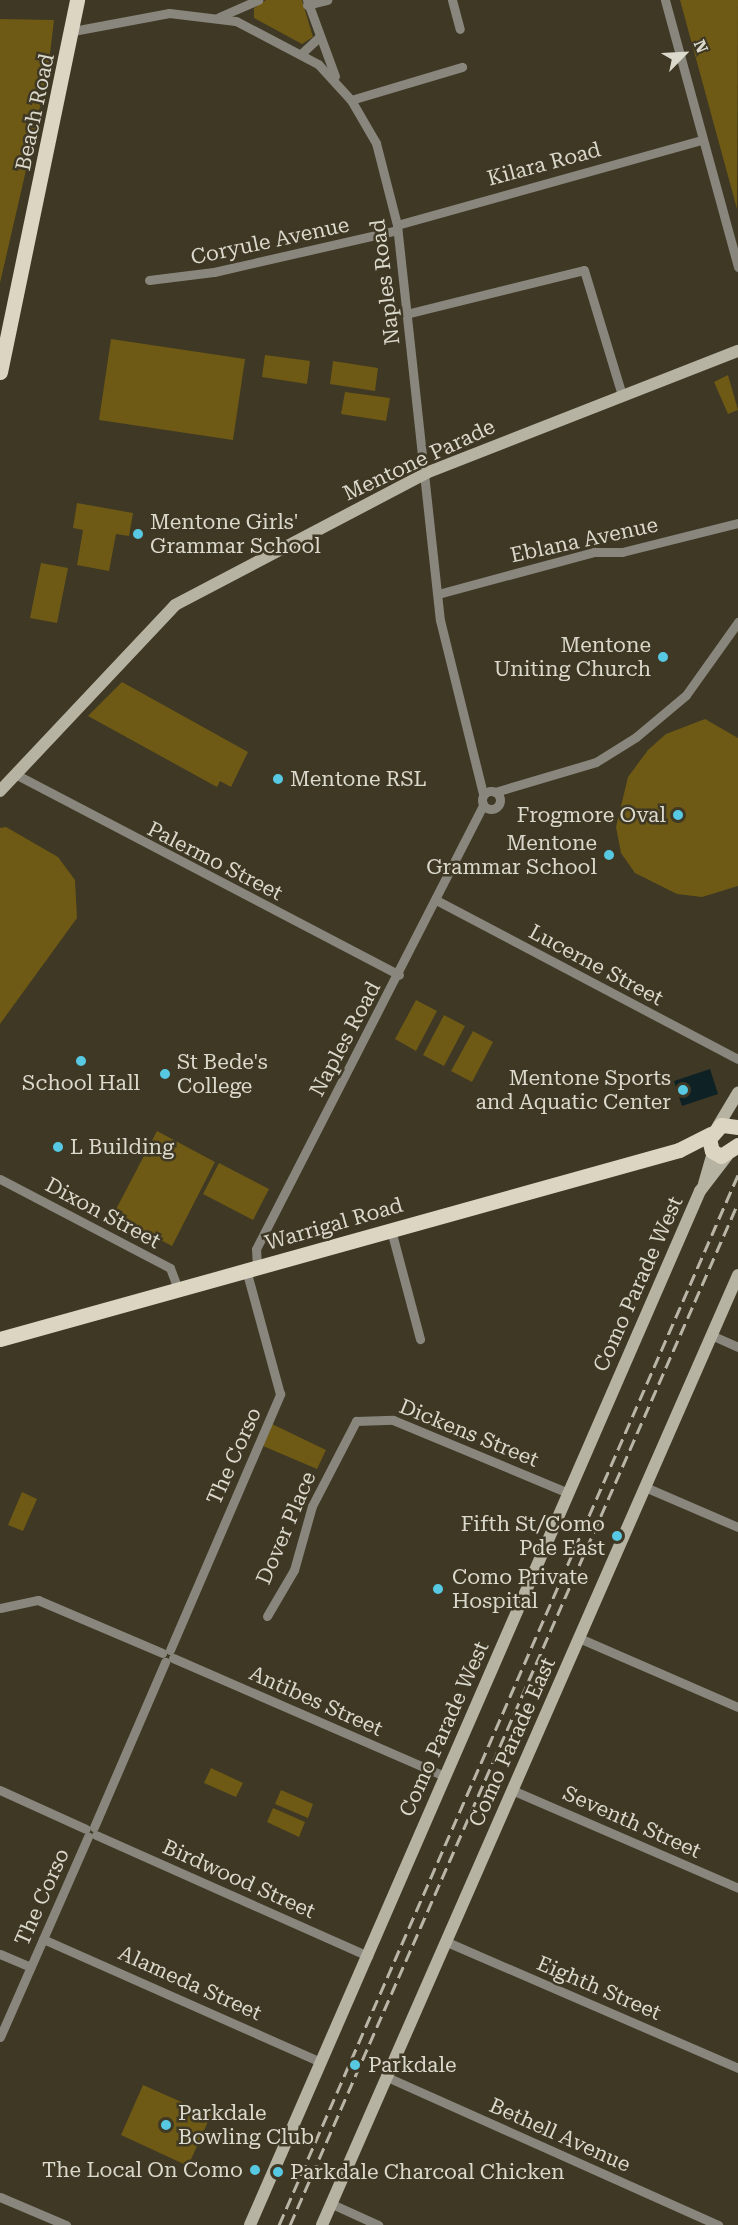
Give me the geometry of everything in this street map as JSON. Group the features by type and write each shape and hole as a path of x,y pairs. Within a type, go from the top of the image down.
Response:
{"main road":[{"name":"Beach Road","path":"0,372 73,32 77,0"},
{"path":"722,1151 714,1130 738,1125"},
{"name":"Warrigal Road","path":"0,1339 679,1150 714,1130"},
{"name":"Warrigal Road","path":"679,1150 722,1151"}],"street":[{"path":"219,17 258,0"},
{"path":"327,0 307,3 337,82"},
{"path":"452,0 460,29"},
{"path":"665,0 738,267"},
{"name":"Naples Road","path":"73,32 142,15 219,17 302,53 337,82 351,100 384,165 397,228 438,594 481,770 493,794 493,809 475,829"},
{"path":"302,53 319,38"},
{"path":"351,100 462,67"},
{"name":"Kilara Road","path":"397,228 702,140"},
{"name":"Coryule Avenue","path":"149,280 204,274 397,228"},
{"path":"406,314 584,270 622,395"},
{"name":"Mentone Parade","path":"724,354 738,344"},
{"name":"Mentone Parade","path":"0,791 175,605 426,473 724,354 738,351"},
{"name":"Eblana Avenue","path":"438,594 594,552 622,552 738,523"},
{"name":"Naples Road","path":"252,1269 256,1249 475,829 483,805 493,794 596,762 636,737 686,695 738,622"},
{"name":"Palermo Street","path":"17,775 399,975"},
{"path":"483,805 493,809"},
{"name":"Lucerne Street","path":"438,901 738,1059"},
{"path":"714,1130 738,1093"},
{"name":"Como Parade West","path":"250,2225 568,1492 704,1184 722,1151"},
{"name":"Dixon Street","path":"0,1179 170,1268 178,1289"},
{"path":"391,1230 420,1339"},
{"name":"The Corso","path":"0,2037 280,1395 252,1269"},
{"name":"Como Parade East","path":"322,2225 738,1275"},
{"path":"711,1335 738,1347"},
{"name":"Dickens Street","path":"338,1454 356,1421 393,1420 568,1492"},
{"name":"Dover Place","path":"267,1616 294,1570 312,1506 338,1454"},
{"path":"645,1487 738,1527"},
{"name":"Antibes Street","path":"0,1608 38,1600 444,1776"},
{"path":"579,1638 738,1707"},
{"name":"Birdwood Street","path":"0,1790 368,1956"},
{"name":"Seventh Street","path":"512,1790 738,1888"},
{"name":"Alameda Street","path":"43,1939 321,2062"},
{"name":"Eighth Street","path":"447,1942 738,2068"},
{"path":"0,1954 30,1967"},
{"name":"Bethell Avenue","path":"387,2077 718,2225"},
{"path":"0,2197 66,2225"},
{"path":"332,2204 378,2225"}],"shaded area":[{"path":"266,0 302,0 313,37 302,44 254,18 254,8"},
{"path":"680,0 738,0 737,209"},
{"path":"0,19 54,20 47,79 0,283"},
{"path":"111,339 245,359 233,440 99,420"},
{"path":"265,355 310,361 307,384 262,377"},
{"path":"333,361 378,368 375,391 330,384"},
{"path":"728,375 738,410 728,414 714,382"},
{"path":"345,392 390,398 386,421 341,414"},
{"path":"77,503 133,513 129,536 116,534 109,571 77,565 83,530 73,528"},
{"path":"41,563 68,568 57,623 30,618"},
{"path":"122,682 248,752 231,787 220,781 217,787 88,716"},
{"name":"Frogmore Oval","path":"705,719 738,738 738,886 702,897 677,894 635,873 621,853 616,827 628,777 648,750 666,734"},
{"path":"6,827 58,857 75,880 77,918 0,1024 0,828"},
{"path":"416,1000 437,1011 416,1051 395,1039"},
{"path":"444,1015 465,1026 444,1066 423,1055"},
{"path":"473,1031 493,1042 472,1082 451,1071"},
{"path":"157,1131 215,1162 172,1246 113,1215"},
{"path":"219,1163 269,1189 253,1220 203,1194"},
{"path":"272,1424 326,1450 317,1469 263,1446"},
{"path":"22,1492 37,1499 23,1531 8,1525"},
{"path":"211,1768 243,1783 236,1797 204,1783"},
{"path":"281,1790 313,1804 308,1818 275,1804"},
{"path":"273,1808 305,1822 299,1837 267,1822"},
{"name":"Parkdale Bowling Club","path":"143,2085 211,2115 188,2166 121,2135"}],"water":[{"path":"710,1069 718,1094 682,1106 674,1081"}],"railway":[{"path":"279,2225 738,1175"},
{"path":"290,2225 738,1203"}],"place":[{"name":"Mentone Girls' Grammar School","path":"138,534"},
{"name":"Mentone Uniting Church","path":"663,657"},
{"name":"Mentone RSL","path":"278,779"},
{"name":"Frogmore Oval","path":"678,815"},
{"name":"Mentone Grammar School","path":"609,855"},
{"name":"School Hall","path":"81,1061"},
{"name":"St Bede's College","path":"165,1074"},
{"name":"Mentone Sports and Aquatic Center","path":"683,1090"},
{"name":"L Building","path":"58,1147"},
{"name":"Fifth St/Como Pde East","path":"617,1536"},
{"name":"Como Private Hospital","path":"438,1589"},
{"name":"Parkdale","path":"355,2065"},
{"name":"Parkdale Bowling Club","path":"166,2125"},
{"name":"The Local On Como","path":"255,2170"},
{"name":"Parkdale Charcoal Chicken","path":"278,2172"}]}
